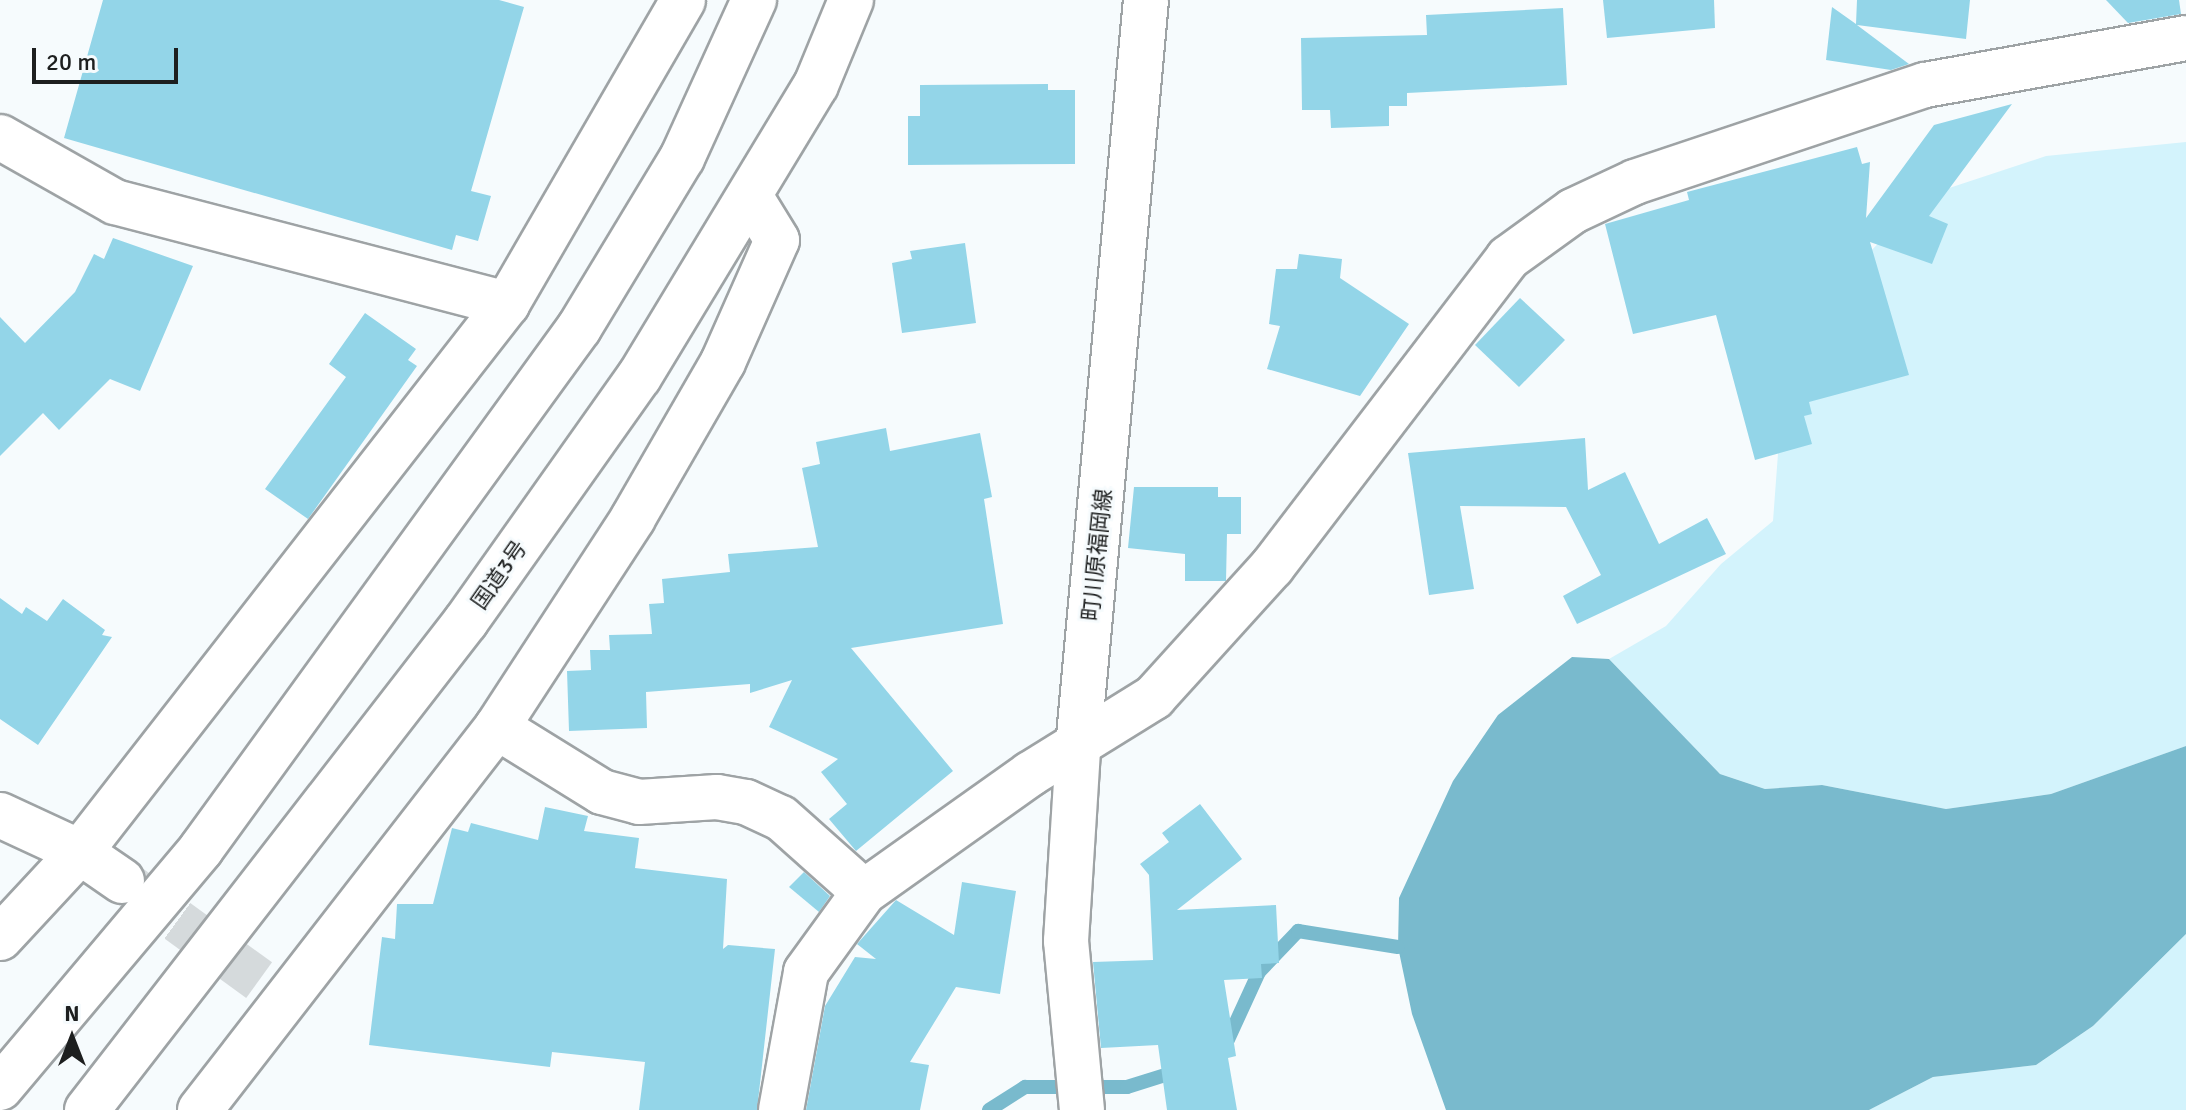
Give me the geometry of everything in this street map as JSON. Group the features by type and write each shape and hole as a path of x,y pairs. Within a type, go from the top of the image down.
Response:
{"main road":[{"path":"0,938 80,852 507,304 683,0"},
{"path":"0,1088 201,849 579,328 682,158 754,0"},
{"name":"国道3号","path":"87,1110 466,621 639,377 816,85 851,0"},
{"name":"町川原福岡線","path":"1082,1110 1066,941 1078,748 1146,0"},
{"path":"781,1110 806,972 864,892 1030,774 1078,748 1154,697 1272,567 1508,258 1573,211 1635,182 1925,85 2186,38"},
{"path":"0,137 115,202 507,304"},
{"path":"200,1110 273,988 497,727 633,518 723,362 777,240 750,196"},
{"path":"497,727 602,792 639,802 717,797 746,802 781,818 864,892"},
{"path":"0,815 80,852 122,881"}],"shaded area":[{"path":"2186,142 2186,746 2051,794 1946,809 1822,785 1765,789 1720,774 1609,659 1666,626 1721,564 1773,521 1783,386 1861,261 1925,196 2046,156"},
{"path":"2186,934 2186,1110 1869,1110 1933,1077 2036,1065 2093,1026"}],"water":[{"path":"1572,657 1609,659 1720,774 1765,789 1822,785 1946,809 2051,794 2186,746 2186,934 2093,1026 2036,1065 1933,1077 1869,1110 1446,1110 1412,1014 1398,947 1399,898 1453,781 1498,715"}],"building":[{"path":"103,0 499,0 524,7 471,191 491,196 478,241 456,235 452,250 64,138"},
{"path":"1603,0 1714,0 1715,28 1607,38"},
{"path":"1857,0 1970,0 1966,39 1857,25 1909,64 1891,70 1826,60 1832,7 1856,24"},
{"path":"2106,0 2179,0 2181,14 2128,23"},
{"path":"1563,8 1567,85 1407,93 1407,106 1389,106 1389,126 1331,128 1330,110 1302,110 1301,38 1427,35 1426,15"},
{"path":"1048,84 1048,90 1075,90 1075,164 908,165 908,116 920,116 920,85"},
{"path":"2012,104 1929,216 1948,224 1932,264 1870,242 1909,375 1809,402 1812,414 1804,416 1812,444 1755,460 1716,315 1633,334 1605,224 1689,200 1687,192 1857,147 1862,164 1870,162 1866,218 1934,125"},
{"path":"113,238 193,266 140,391 110,379 59,430 43,413 0,456 0,317 25,343 75,292 94,254 104,259"},
{"path":"965,243 976,323 902,333 892,263 912,259 910,251"},
{"path":"1299,254 1342,259 1340,278 1409,324 1360,396 1267,369 1280,326 1269,324 1276,269 1297,269"},
{"path":"1520,298 1565,340 1519,387 1475,345"},
{"path":"365,313 416,349 408,360 417,366 308,519 265,489 346,377 329,364"},
{"path":"886,428 890,451 980,433 992,497 984,499 1003,624 851,648 953,771 856,851 829,819 847,804 821,772 838,759 769,727 792,680 750,693 750,684 646,692 647,728 569,731 567,671 591,670 590,650 610,650 609,635 652,634 649,604 664,603 662,579 730,572 728,554 818,547 802,468 820,464 816,442"},
{"path":"1585,438 1588,490 1625,472 1659,544 1707,518 1726,554 1577,624 1563,596 1601,575 1566,507 1460,506 1474,589 1429,595 1408,453"},
{"path":"1134,487 1218,487 1218,497 1241,497 1241,534 1227,534 1226,581 1185,581 1185,554 1128,548"},
{"path":"0,598 22,614 26,607 47,621 63,599 105,630 102,635 112,637 38,745 0,719"},
{"path":"1200,804 1242,859 1177,910 1276,905 1279,963 1261,964 1262,978 1224,980 1236,1056 1228,1058 1237,1110 1167,1110 1158,1045 1101,1048 1093,962 1153,960 1149,875 1140,864 1169,842 1162,833"},
{"path":"545,807 588,816 584,831 639,838 635,868 727,879 723,949 728,945 775,949 757,1110 639,1110 645,1062 552,1052 550,1067 369,1045 382,937 395,939 397,904 433,904 452,828 468,832 471,823 538,840"},
{"path":"804,872 830,896 819,912 789,887"},
{"path":"962,882 1016,891 1000,994 956,987 910,1062 929,1065 920,1110 806,1110 825,1006 855,957 876,959 857,944 896,900 954,935"}],"waterway":[{"path":"1225,1046 1259,972 1298,931 1398,947"},
{"path":"989,1110 1025,1087 1127,1087 1178,1071"}],"tunnel":[{"path":"124,882 259,980"}]}
